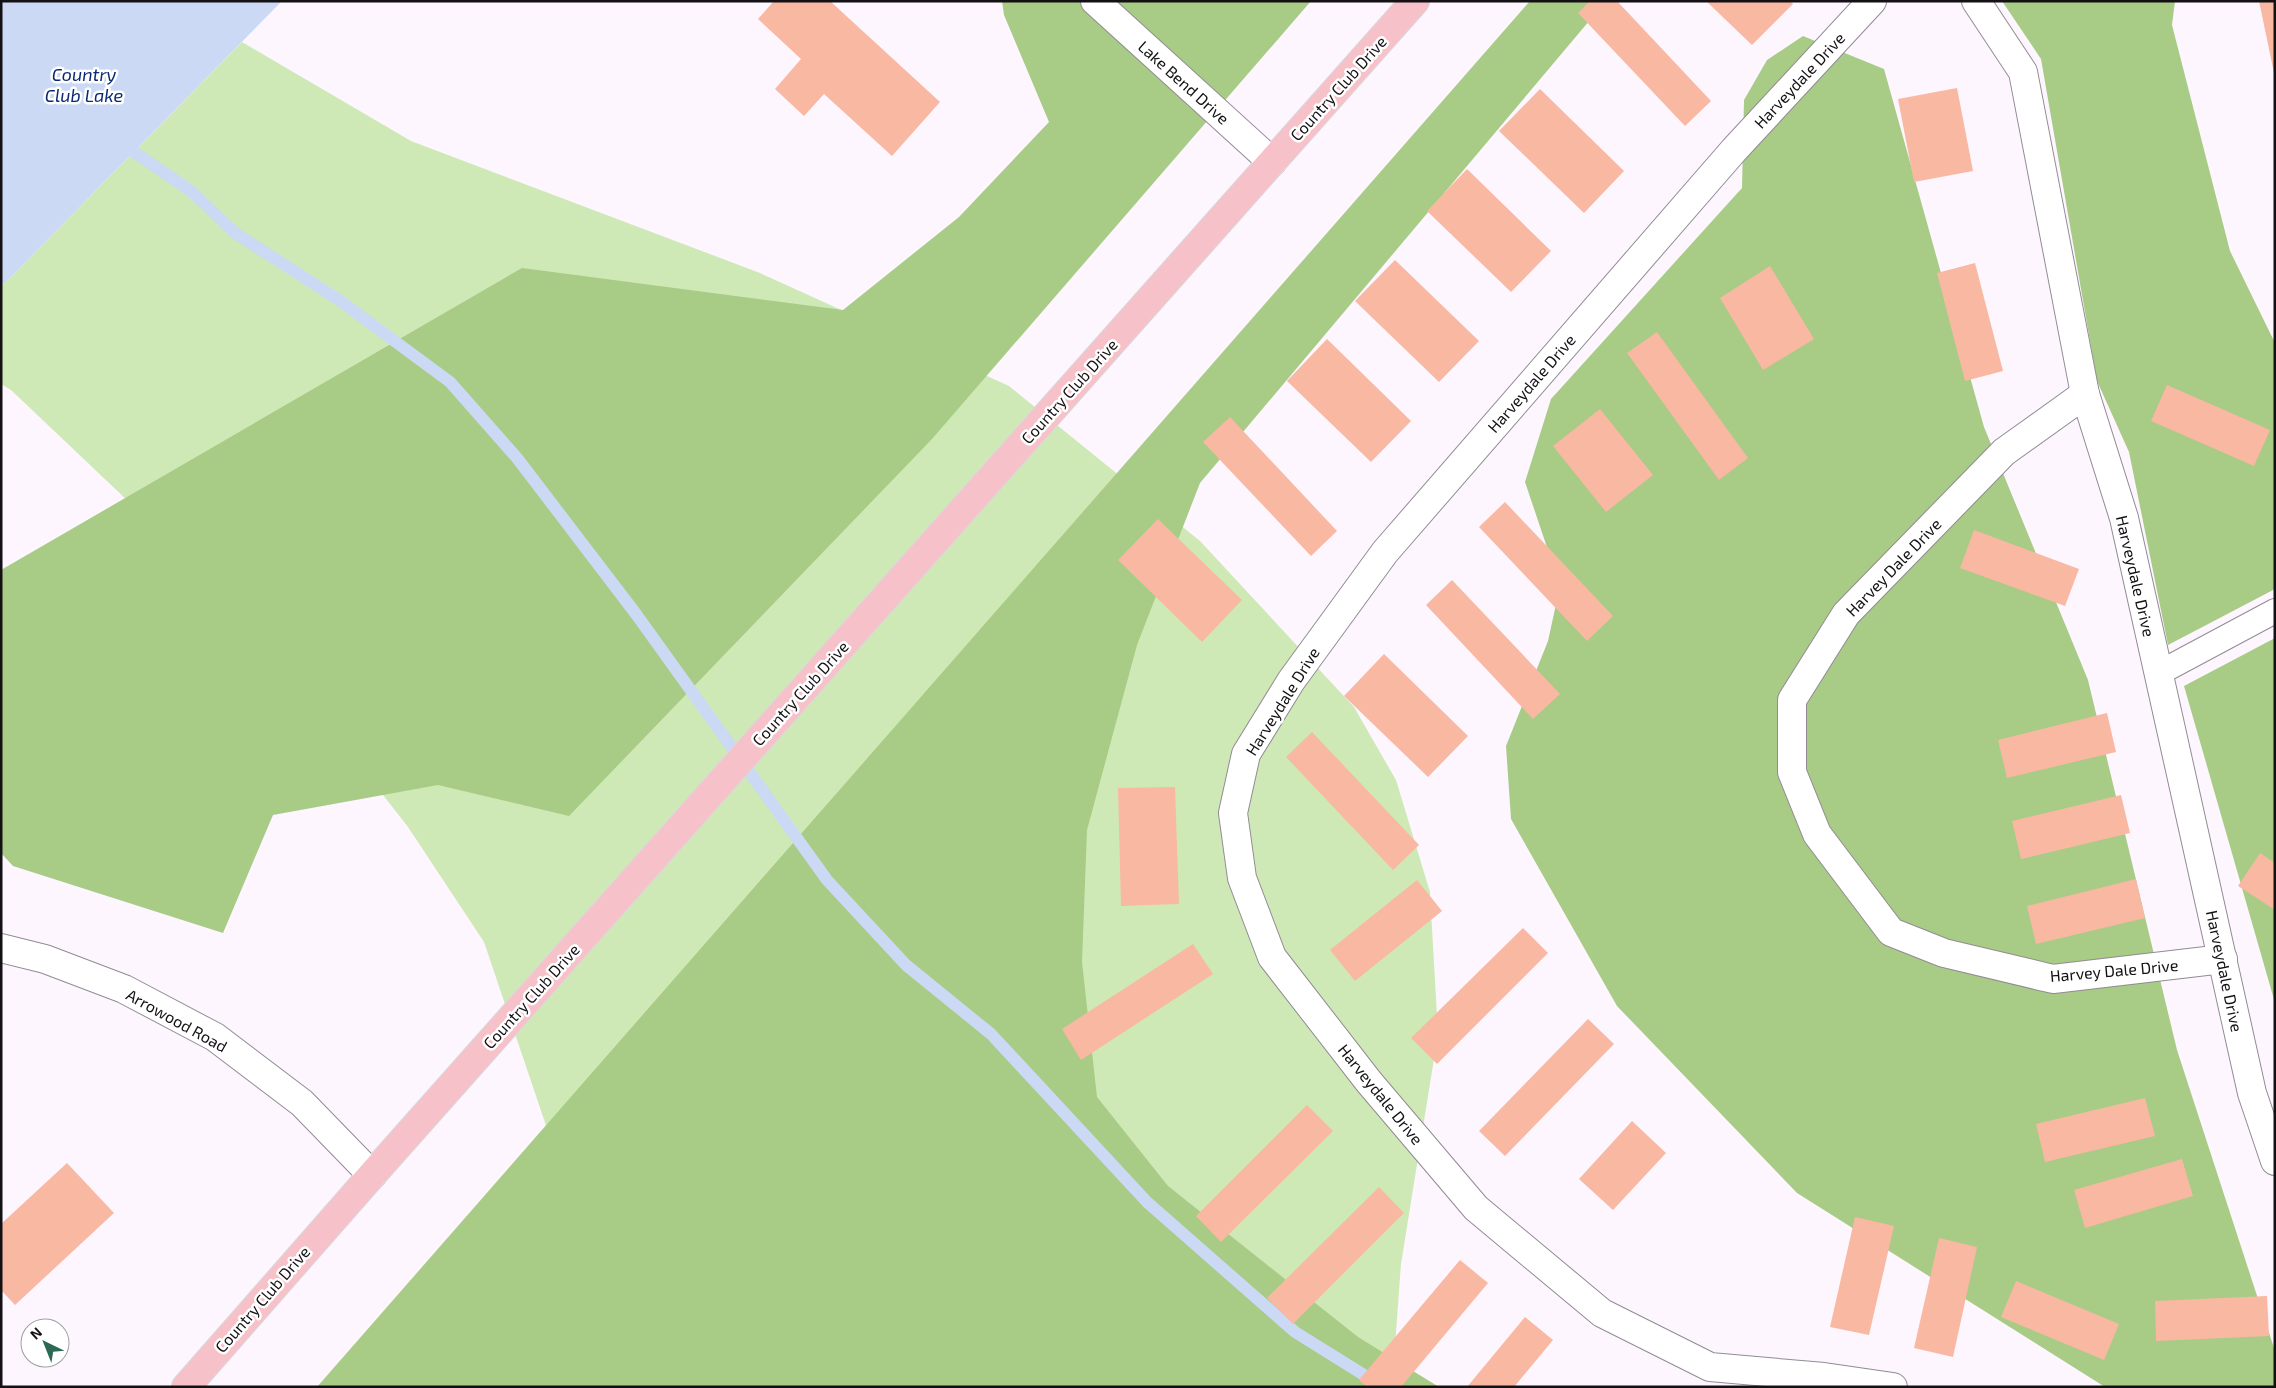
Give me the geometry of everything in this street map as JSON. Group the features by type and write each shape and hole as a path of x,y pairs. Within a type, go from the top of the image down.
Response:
{"main road":[{"name":"Country Club Drive","path":"186,1387 1415,1"}],"street":[{"name":"Lake Bend Drive","path":"1096,1 1272,162"},
{"name":"Harveydale Drive","path":"1872,1 1734,150 1385,552 1291,680 1246,754 1233,813 1242,878 1272,957 1369,1082 1476,1208 1602,1313 1710,1367 1824,1377 1893,1387"},
{"name":"Harveydale Drive","path":"1976,1 2022,72 2085,394 2124,518 2252,1093 2275,1160"},
{"name":"Harvey Dale Drive","path":"2085,394 2004,452 1846,614 1792,700 1792,772 1817,834 1891,932 1944,953 2053,979 2223,959"},
{"name":"Arrowood Road","path":"1,948 45,959 124,989 215,1037 302,1103 372,1175"}],"lane":[{"path":"2159,673 2275,611"}],"green space":[{"path":"1002,1 1311,1 932,439 569,816 438,785 273,815 223,933 13,866 1,853 1,570 522,268 843,310 959,217 1049,122 1004,15"},
{"path":"1530,1 1606,1 1200,483 1137,645 1087,830 1082,962 1097,1097 1168,1186 1358,1337 1439,1387 317,1387"},
{"path":"2002,1 2175,1 2172,25 2230,251 2275,343 2275,589 2168,645 2129,452 2097,381 2041,59"},
{"path":"1803,36 1884,69 1984,427 2088,680 2177,1050 2275,1351 2275,1387 2105,1387 1797,1193 1617,1006 1511,819 1506,746 1548,641 1560,586 1525,482 1551,399 1742,188 1744,100 1767,60"},
{"path":"242,42 411,141 760,273 1009,386 1200,541 1354,707 1396,780 1430,892 1438,1034 1401,1264 1392,1387 583,1235 484,942 408,827 227,595 11,390 1,384 1,287"},
{"path":"2275,638 2275,1003 2184,686"}],"water":[{"name":"Country Club Lake","path":"1,1 282,1 1,287"}],"building":[{"path":"774,1 830,1 940,102 892,156 824,94 804,116 775,89 801,59 758,19"},
{"path":"1590,1 1617,1 1711,101 1685,126 1578,13"},
{"path":"1706,1 1790,1 1793,4 1752,45"},
{"path":"2259,1 2275,1 2275,73 2274,73"},
{"path":"1957,88 1973,171 1914,182 1898,99"},
{"path":"1540,89 1624,171 1584,213 1499,131"},
{"path":"1467,169 1551,251 1511,292 1427,211"},
{"path":"1395,260 1479,341 1439,382 1355,301"},
{"path":"1975,263 2003,371 1965,381 1937,273"},
{"path":"1770,266 1814,339 1763,370 1720,298"},
{"path":"1657,332 1748,458 1719,480 1627,353"},
{"path":"1327,339 1411,421 1371,462 1287,381"},
{"path":"2167,385 2270,430 2254,466 2151,421"},
{"path":"1600,409 1653,475 1606,512 1553,446"},
{"path":"1230,417 1337,531 1311,556 1203,442"},
{"path":"1505,502 1613,616 1587,641 1479,527"},
{"path":"1158,519 1242,600 1202,642 1118,560"},
{"path":"1974,530 2079,569 2065,606 1960,568"},
{"path":"1452,580 1560,694 1533,719 1426,605"},
{"path":"1384,654 1468,736 1428,777 1344,696"},
{"path":"2107,713 2116,752 2007,778 1998,740"},
{"path":"1312,732 1419,845 1393,870 1286,757"},
{"path":"1175,787 1179,904 1121,906 1118,788"},
{"path":"2121,795 2130,833 2021,859 2012,821"},
{"path":"2260,853 2275,863 2275,910 2238,886"},
{"path":"2136,879 2145,918 2036,944 2027,906"},
{"path":"1417,880 1442,911 1355,981 1330,950"},
{"path":"1523,928 1548,953 1437,1064 1411,1038"},
{"path":"1193,944 1213,974 1081,1060 1062,1029"},
{"path":"1588,1019 1614,1044 1505,1156 1479,1131"},
{"path":"2145,1098 2155,1136 2045,1162 2036,1124"},
{"path":"1307,1105 1333,1131 1221,1242 1196,1216"},
{"path":"1632,1121 1666,1153 1613,1210 1579,1179"},
{"path":"2182,1159 2193,1196 2085,1228 2074,1190"},
{"path":"67,1163 114,1213 15,1305 1,1290 1,1224"},
{"path":"1379,1187 1404,1213 1293,1324 1267,1298"},
{"path":"1855,1217 1894,1226 1869,1335 1830,1327"},
{"path":"1939,1238 1977,1247 1953,1357 1914,1348"},
{"path":"1460,1260 1488,1283 1401,1387 1367,1387 1359,1380"},
{"path":"2016,1281 2119,1324 2104,1360 2001,1317"},
{"path":"2267,1296 2269,1336 2156,1341 2155,1301"},
{"path":"1525,1317 1553,1340 1514,1387 1467,1387"}],"waterway":[{"path":"121,140 134,152 191,191 235,233 339,300 450,382 517,458 636,614 827,880 906,965 991,1034 1147,1202 1295,1332 1377,1383"}]}
